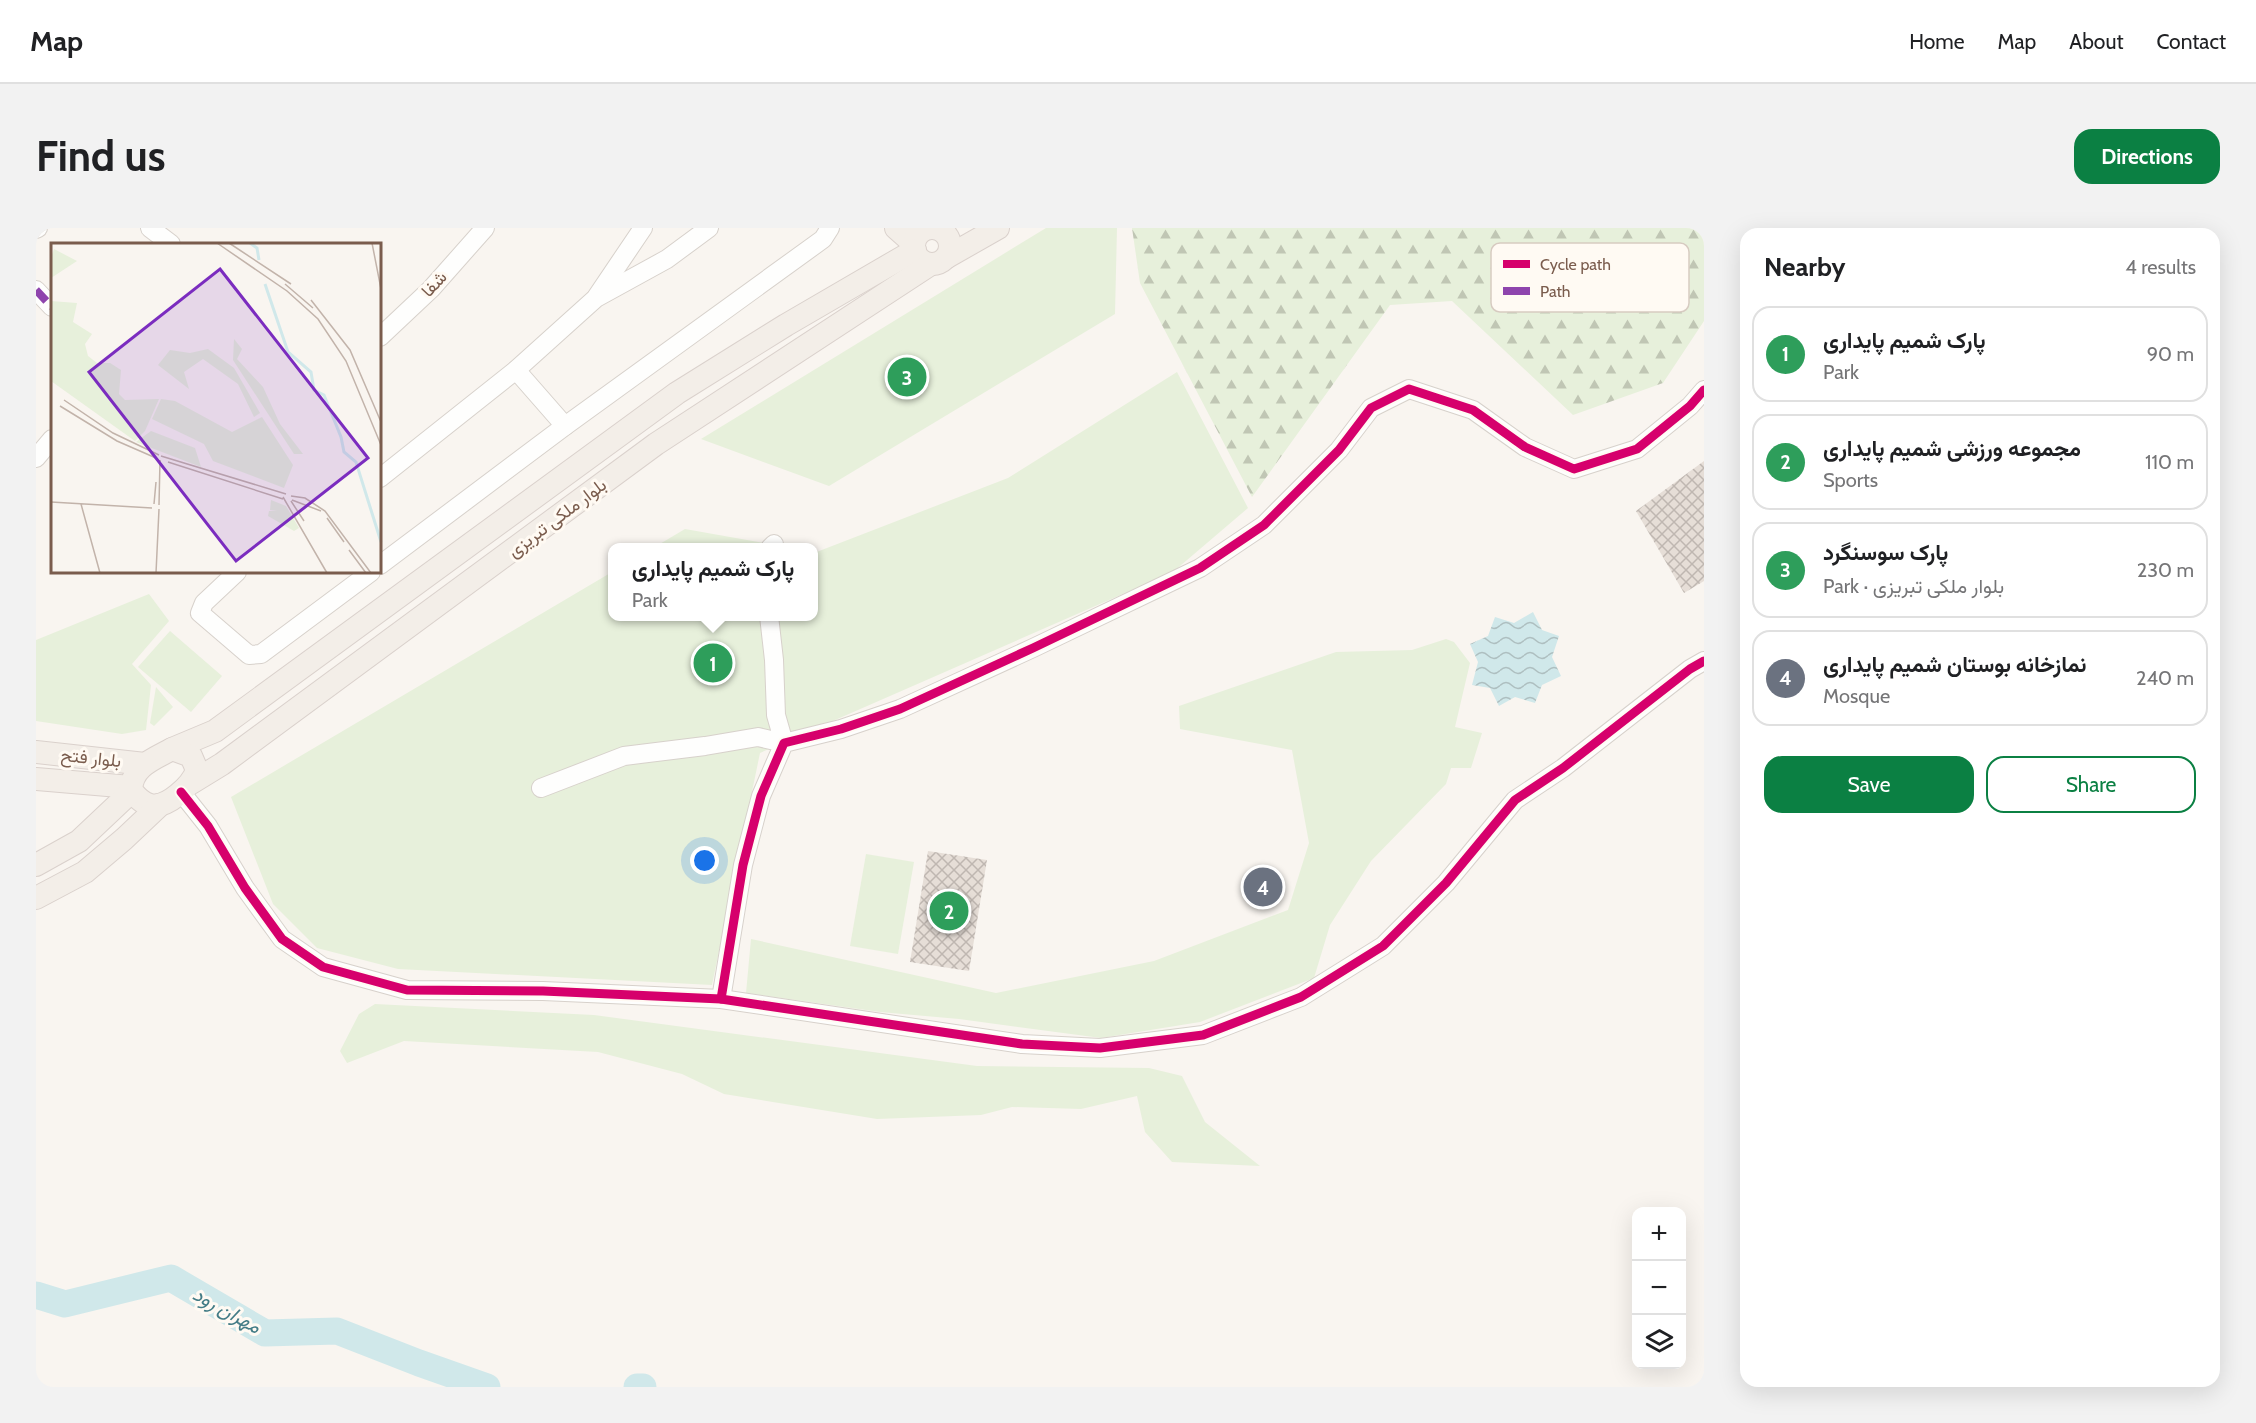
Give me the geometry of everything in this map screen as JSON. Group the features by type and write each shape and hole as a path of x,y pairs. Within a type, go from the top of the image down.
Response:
{"main road":[{"path":"896,228 932,241"},
{"name":"بلوار ملکى تبریزى","path":"172,749 215,731 677,393 786,325 932,241 998,228"},
{"name":"بلوار ملکى تبریزى","path":"186,788 222,764 932,241"},
{"path":"36,898 85,872 160,804 186,788 197,770 196,763 191,756 172,749 136,771 132,780 132,789 142,801 150,805 160,804"},
{"name":"بلوار فتح","path":"36,752 145,764"},
{"name":"بلوار فتح","path":"36,779 132,789"},
{"path":"36,865 79,841 132,789"}],"street":[{"path":"150,228 170,243"},
{"name":"شفا","path":"381,336 431,289 485,228"},
{"path":"596,298 643,228"},
{"path":"381,477 516,370 596,298 667,259 710,228"},
{"path":"381,564 565,426 823,238 830,228"},
{"path":"36,290 51,307"},
{"path":"516,370 565,426"},
{"path":"541,788 624,756 758,737 784,742 841,729 900,709 1033,648 1200,568 1264,525 1339,450 1371,408 1409,388 1473,410 1524,447 1574,469 1637,449 1690,406 1704,390"},
{"path":"36,458 51,440"},
{"path":"236,573 204,603 200,613 249,656 253,656 261,654 370,573"},
{"path":"721,999 743,864 761,796 784,742 776,715 770,621"},
{"path":"186,788 245,888 282,939 323,967 406,990 543,991 721,999 1022,1044 1100,1048 1203,1035 1301,997 1383,946 1446,883 1515,800 1563,768 1690,669 1704,661"}],"green space":[{"path":"1046,228 1117,228 1115,314 829,486 701,439"},
{"path":"1132,228 1704,228 1704,321 1663,383 1573,415 1452,301 1390,305 1252,497 1140,283"},
{"path":"1177,372 1248,508 1173,572 760,753 712,985 398,969 317,948 273,904 231,797 608,574 608,621 818,621 818,551 1008,478"},
{"path":"685,529 764,543 661,543"},
{"path":"149,594 169,621 132,664 151,685 146,730 122,734 36,721 36,640"},
{"path":"170,631 222,676 191,712 138,667"},
{"path":"1446,639 1454,642 1470,663 1455,727 1482,733 1471,768 1451,768 1446,784 1371,861 1330,925 1314,978 1200,1022 1101,1038 959,1019 880,1012 746,993 751,939 996,993 1154,961 1288,910 1309,843 1292,750 1180,729 1179,706 1336,652 1412,650"},
{"path":"156,687 173,707 154,726 150,723"},
{"path":"866,854 914,862 898,954 850,946"},
{"path":"375,1004 594,1015 977,1066 1149,1068 1182,1076 1205,1122 1260,1166 1172,1162 1145,1132 1137,1096 1081,1109 1012,1107 981,1115 877,1119 724,1094 682,1074 598,1052 404,1041 347,1063 340,1051 359,1014"}],"water":[{"path":"1533,612 1542,630 1559,636 1552,657 1561,676 1542,685 1535,703 1515,697 1499,706 1490,688 1472,685 1478,662 1470,644 1488,636 1495,617 1514,623"}],"building":[{"path":"1704,461 1704,581 1684,593 1636,511"},
{"path":"928,851 987,860 969,971 910,962"}],"waterway":[{"name":"مهران رود","path":"36,1295 65,1304 171,1278 265,1333 337,1331 487,1387"},
{"name":"مهران رود","path":"637,1387 643,1387"}],"marked path":[{"path":"36,290 51,306"}],"cycle path":[{"path":"721,999 743,865 761,796 784,743 841,729 900,709 1200,568 1264,525 1339,450 1371,408 1409,389 1473,410 1525,447 1574,469 1637,449 1690,406 1704,390"},
{"path":"181,792 208,826 245,888 282,939 323,967 407,990 543,991 721,999 1022,1044 1100,1048 1203,1035 1301,997 1383,946 1446,883 1515,800 1563,768 1690,669 1704,661"}],"place":[{"name":"پارک سوسنگرد","path":"907,377"},
{"name":"پارک شمیم پایداری","path":"713,663"},
{"name":"نمازخانه بوستان شمیم پایداری","path":"1263,887"},
{"name":"مجموعه ورزشی شمیم پایداری","path":"949,911"}]}
